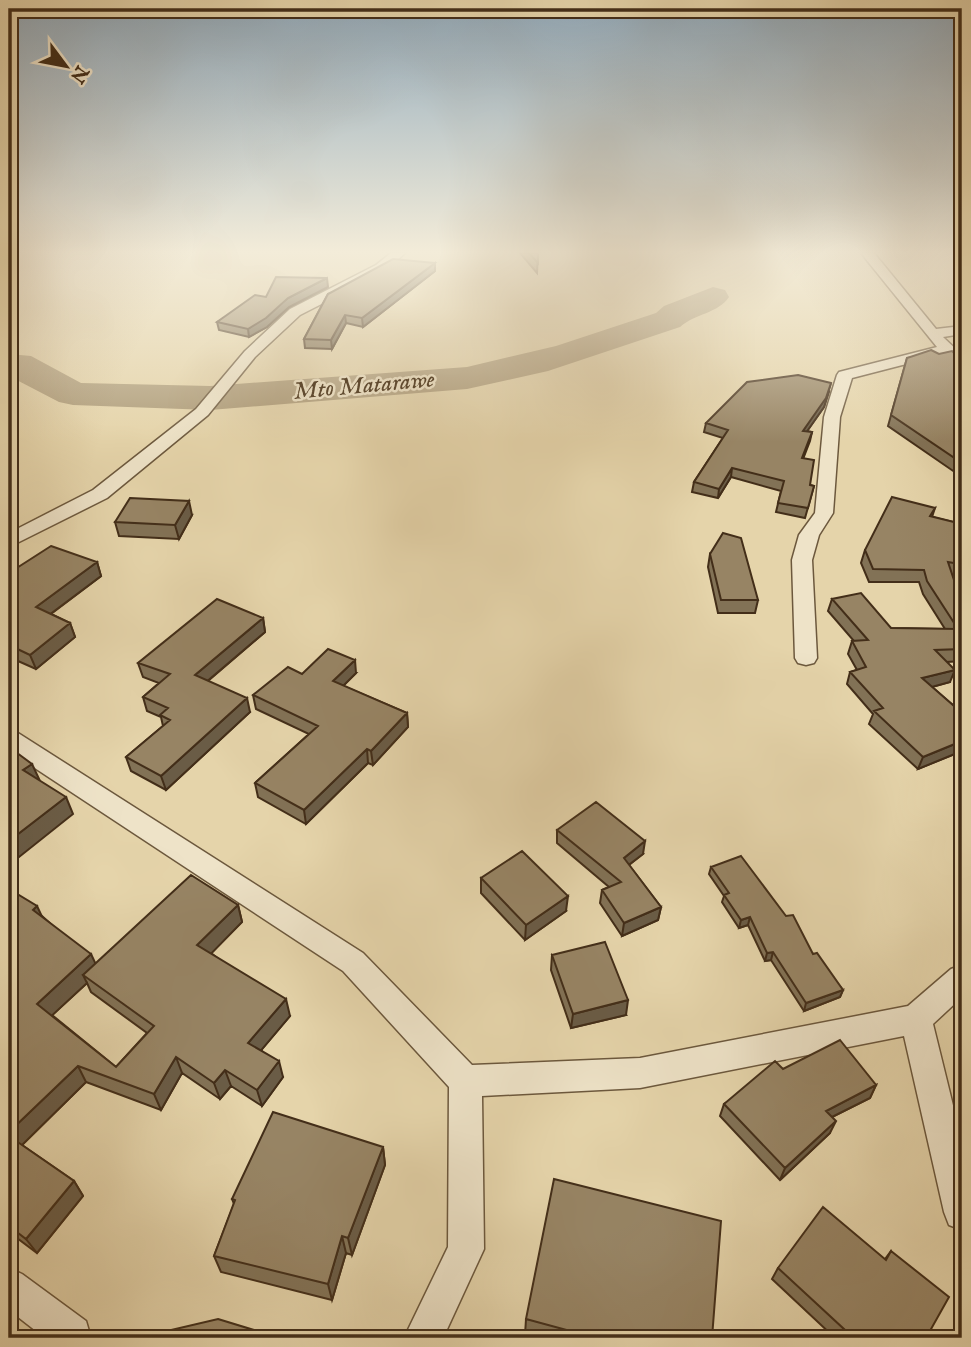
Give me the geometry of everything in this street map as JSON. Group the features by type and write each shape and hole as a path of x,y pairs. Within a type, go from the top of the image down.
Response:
{"street":[{"path":"9,541 100,494 202,412 250,354 291,316"},
{"path":"917,316 962,363"},
{"path":"932,334 962,330"},
{"path":"806,658 802,560 809,535 824,513 832,417 845,375 948,349"},
{"path":"9,739 353,962 465,1081 466,1249 423,1338"},
{"path":"465,1081 640,1073 915,1019 962,978"},
{"path":"915,1019 962,1212"},
{"path":"9,1287 72,1335 72,1338"}],"building":[{"path":"226,316 268,316 248,329 217,322"},
{"path":"316,316 345,316 331,340 304,339"},
{"path":"931,350 939,354 952,351 962,358 962,463 891,415 907,358"},
{"path":"798,375 831,383 826,398 803,431 812,432 802,458 814,460 810,485 814,486 808,508 778,503 784,481 732,468 719,489 694,482 728,430 706,423 747,382"},
{"path":"892,497 935,508 930,516 962,524 960,564 948,562 962,604 962,649 935,650 955,670 922,678 962,713 962,741 923,757 874,711 883,708 850,672 866,667 852,641 868,640 832,599 861,593 891,628 958,629 927,581 924,570 873,569 865,550"},
{"path":"130,498 189,501 175,525 115,522"},
{"path":"723,533 741,538 758,600 721,600 710,554"},
{"path":"51,546 97,562 36,607 70,623 30,655 9,645 9,573"},
{"path":"217,599 263,618 195,675 247,698 161,776 126,757 170,720 160,715 168,708 143,697 170,674 138,663"},
{"path":"328,649 355,660 333,681 407,713 371,751 367,749 304,810 255,783 318,726 253,695 288,667 302,674"},
{"path":"9,747 32,764 23,770 66,797 9,841"},
{"path":"596,802 645,841 624,858 661,907 624,923 602,890 621,882 557,830"},
{"path":"522,851 568,896 526,925 481,878"},
{"path":"741,856 786,916 793,915 813,954 817,953 843,990 806,1003 773,952 767,953 750,917 741,920 724,895 729,893 711,867"},
{"path":"191,875 238,905 197,945 286,999 248,1043 279,1061 257,1090 225,1070 214,1083 176,1057 154,1094 78,1066 9,1132 9,889 37,906 33,910 91,954 37,1004 116,1067 154,1026 83,975"},
{"path":"605,942 628,1000 573,1014 552,955"},
{"path":"840,1040 876,1085 826,1111 836,1121 785,1168 724,1104 775,1061 783,1069"},
{"path":"273,1112 383,1147 348,1238 342,1236 328,1284 214,1256 235,1200 232,1199"},
{"path":"9,1136 74,1181 26,1239 9,1226"},
{"path":"554,1179 721,1221 712,1338 596,1338 526,1319"},
{"path":"823,1207 886,1260 891,1251 949,1297 926,1338 844,1338 845,1330 778,1268"},
{"path":"218,1319 280,1338 137,1338"}],"waterway":[{"name":"Mto Matarawe","path":"9,365 18,364 73,394 210,398 432,382 535,364 668,320 673,316"}]}
